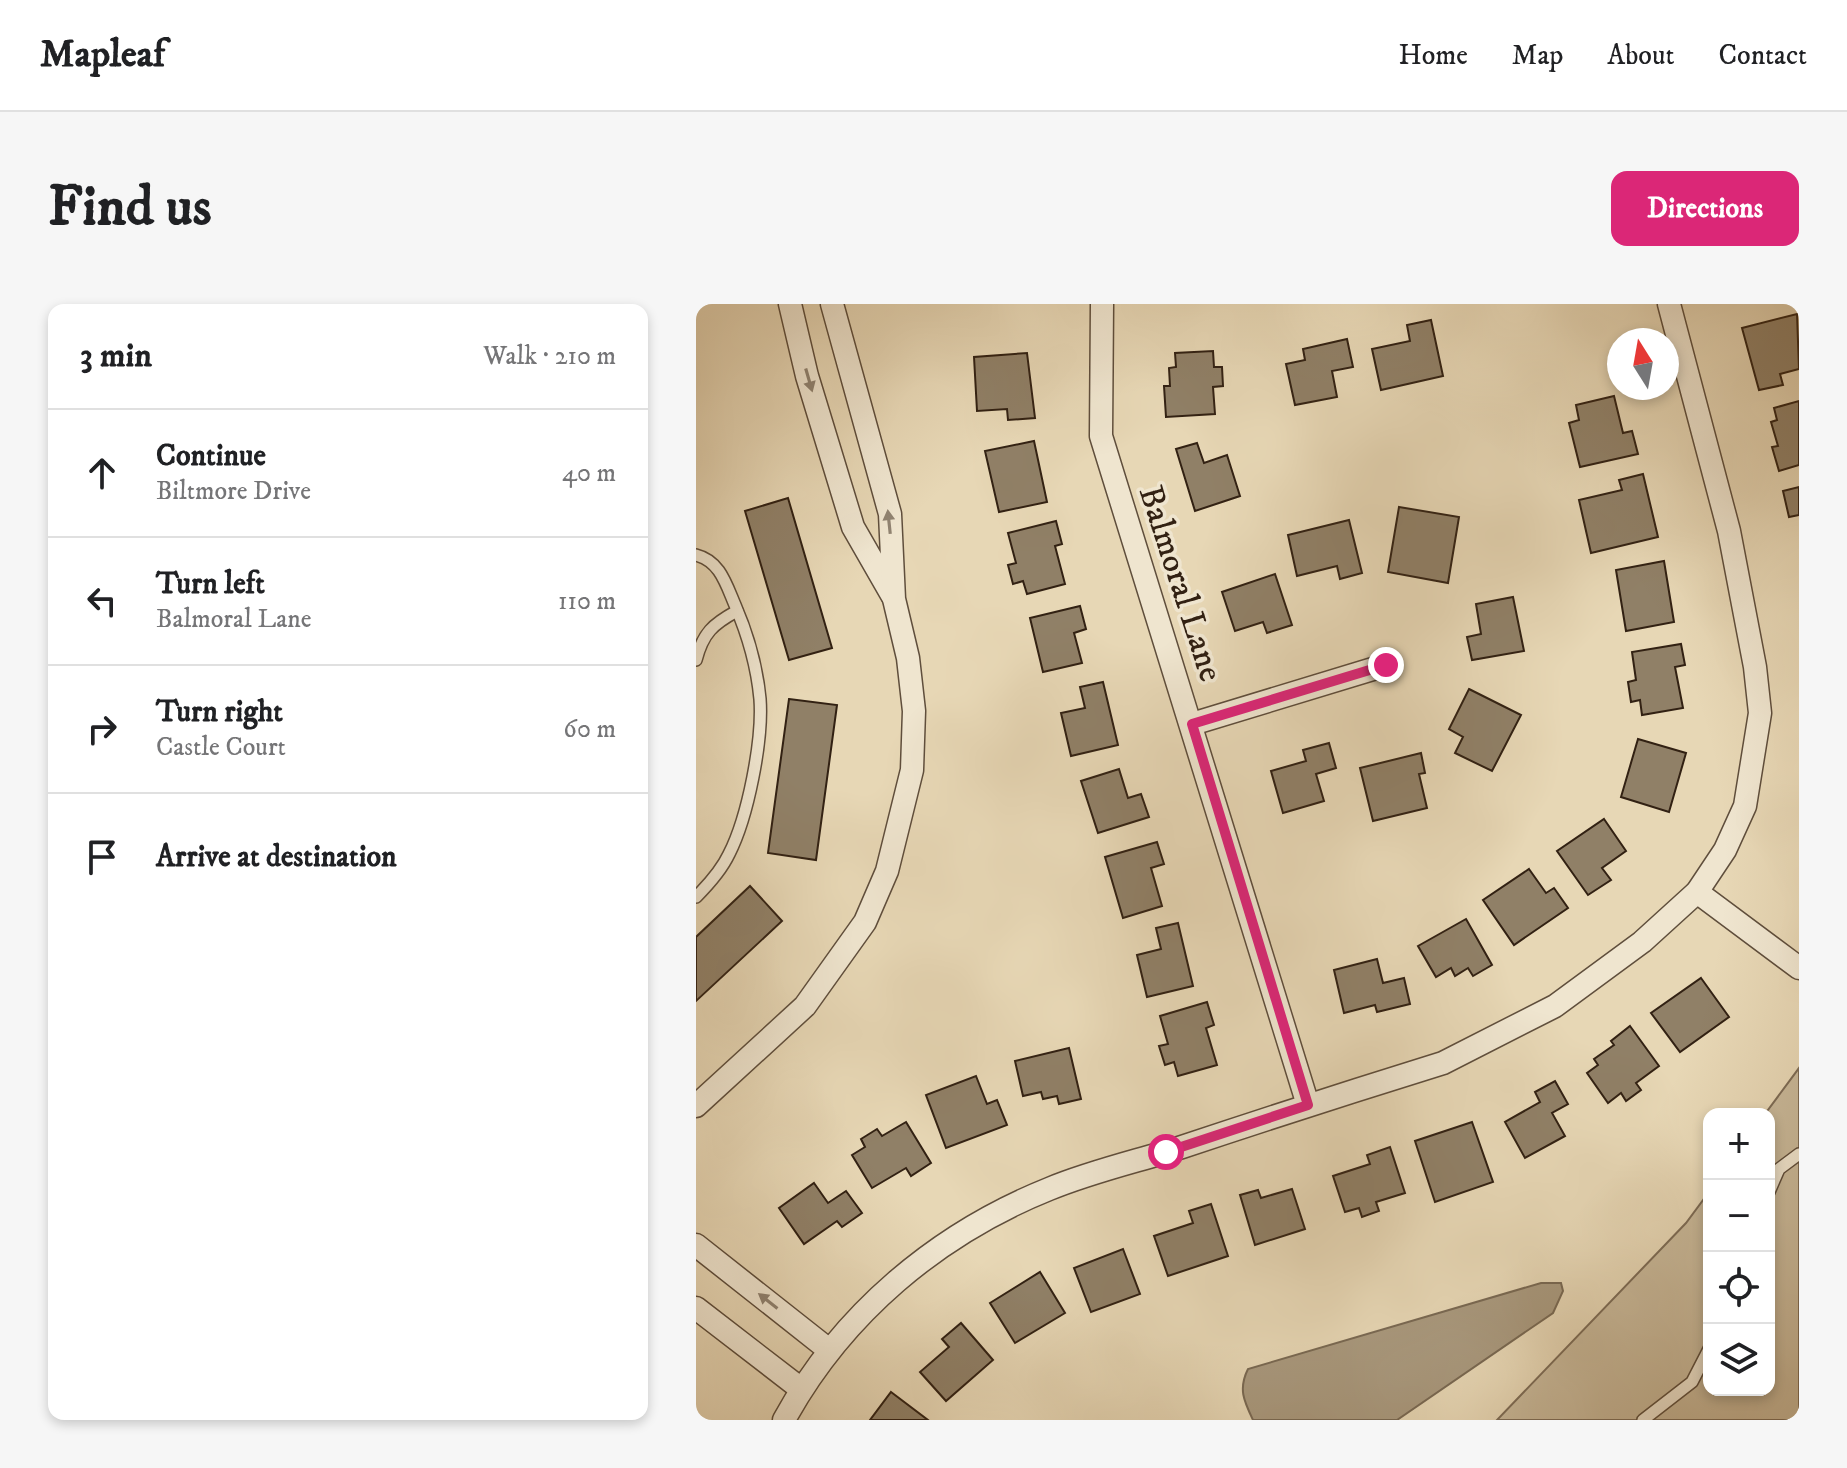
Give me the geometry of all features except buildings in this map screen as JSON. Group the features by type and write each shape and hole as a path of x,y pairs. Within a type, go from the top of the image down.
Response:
{"street":[{"path":"790,304 807,376 853,527 894,599"},
{"path":"696,1106 805,1006 865,922 887,871 912,770 913,726 908,658 894,599 890,514 832,304"},
{"name":"Balmoral Lane","path":"1102,304 1101,436 1123,516 1192,724 1308,1105"},
{"path":"784,1420 801,1389 829,1350 908,1270 957,1235 1005,1209 1098,1171 1443,1063 1555,1006 1642,942 1697,892 1725,850 1745,806 1760,713 1729,531 1669,304"},
{"path":"1192,724 1386,665"},
{"path":"1697,892 1799,968"},
{"path":"696,1245 829,1350"},
{"path":"696,1308 801,1389"}],"lane":[{"path":"696,555 719,568 737,611 756,670 760,730 742,822 734,843 712,882 696,897"},
{"path":"696,660 702,638 714,624 737,611"},
{"path":"1774,1180 1779,1169 1799,1154"},
{"path":"1643,1420 1692,1382 1703,1361"}],"shaded area":[{"path":"1799,1068 1799,1420 1497,1420 1686,1223 1703,1200 1703,1396 1775,1396 1775,1108 1769,1108"},
{"path":"1541,1283 1561,1283 1563,1291 1553,1313 1397,1420 1253,1420 1247,1407 1243,1389 1248,1369"}],"route":[{"path":"1166,1152 1308,1105 1192,724 1386,665"}]}
